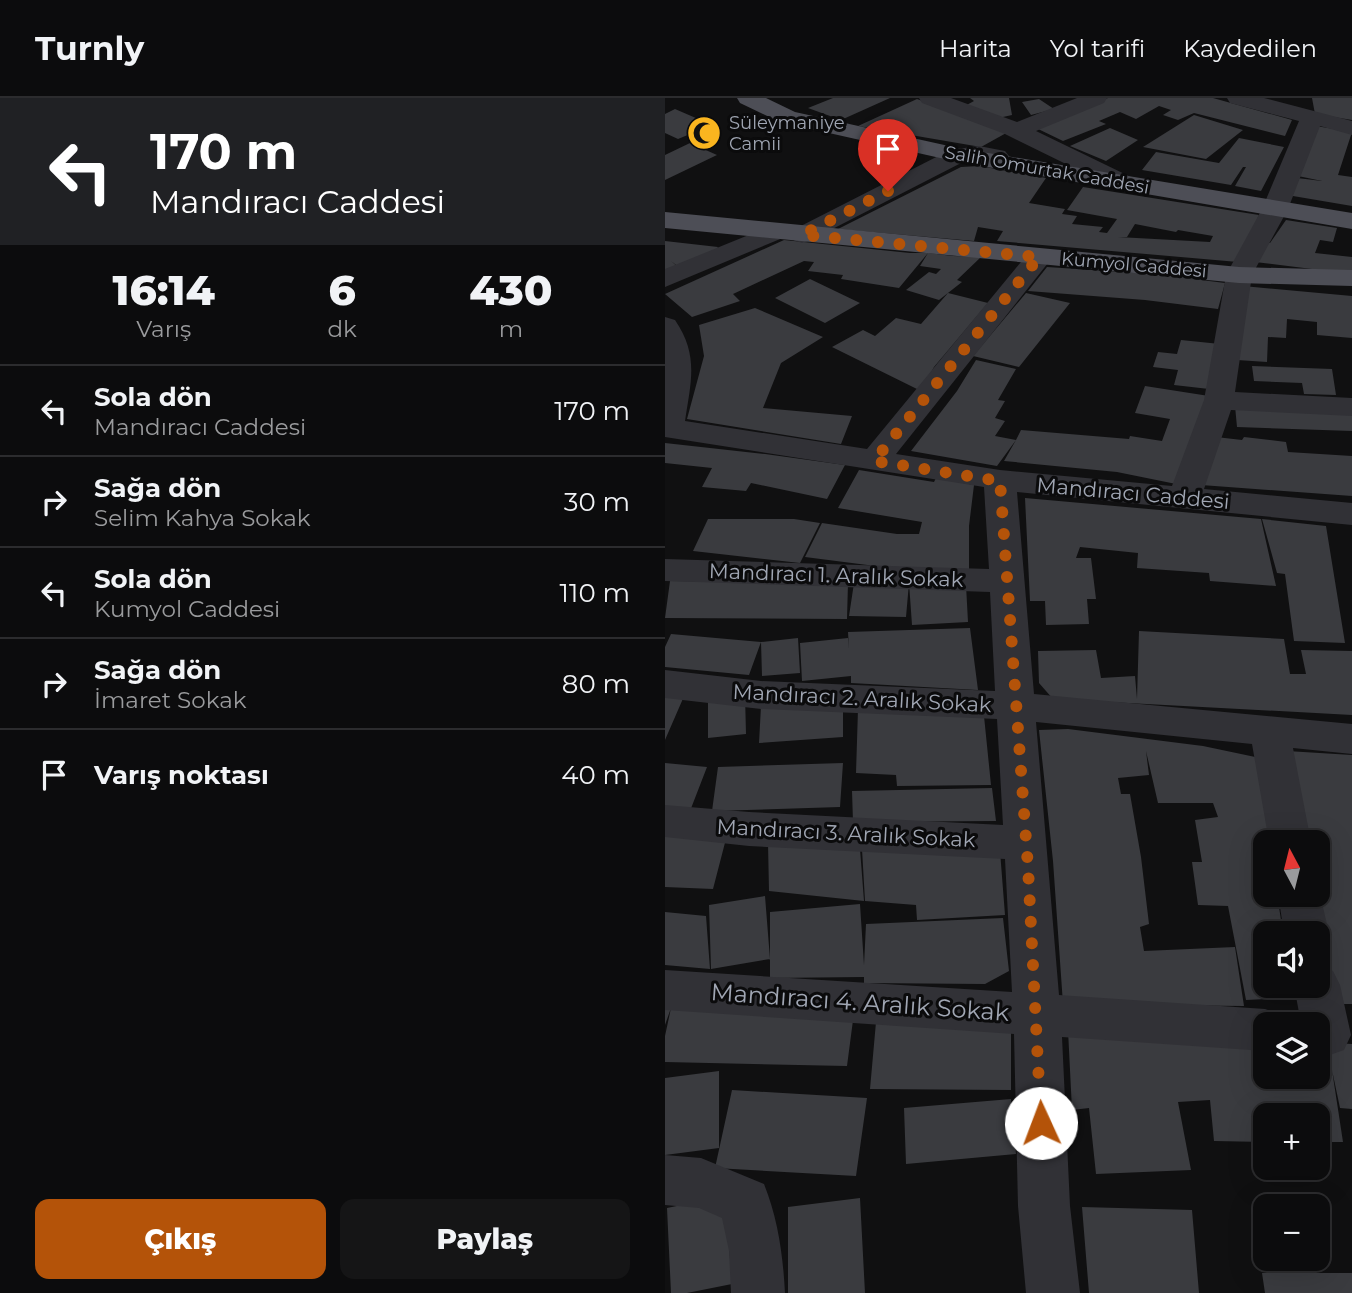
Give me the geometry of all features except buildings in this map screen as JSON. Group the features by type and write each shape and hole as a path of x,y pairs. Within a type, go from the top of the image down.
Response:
{"main road":[{"name":"Salih Omurtak Caddesi","path":"748,98 788,117 958,155 1352,221"},
{"name":"Kumyol Caddesi","path":"665,220 1239,275 1352,278"}],"street":[{"path":"930,98 1015,130 1128,185"},
{"path":"1015,130 1096,98"},
{"path":"1238,98 1310,109 1352,128"},
{"path":"1015,130 1020,113 1017,106"},
{"path":"1185,497 1219,400 1239,275 1275,209 1310,109"},
{"path":"665,279 789,233 958,155"},
{"path":"874,461 1039,257"},
{"path":"665,326 678,347 667,427"},
{"path":"1219,400 1352,407"},
{"name":"Mandıracı Caddesi","path":"667,427 1000,481 1185,497 1352,517"},
{"path":"1000,481 1027,843 1044,1206 1053,1293"},
{"name":"Mandıracı 1. Aralık Sokak","path":"665,570 1008,581"},
{"name":"Mandıracı 2. Aralık Sokak","path":"665,684 761,695 1017,706 1352,739"},
{"path":"1270,731 1288,830"},
{"name":"Mandıracı 3. Aralık Sokak","path":"665,821 749,829 1027,843"},
{"name":"Mandıracı 4. Aralık Sokak","path":"665,990 1253,1029"},
{"path":"1321,998 1332,1035"},
{"path":"665,1181 701,1183 745,1202 756,1251 758,1293"}],"place":[{"name":"Süleymaniye Camii","path":"704,133"}],"route":[{"path":"888,191 802,235 1039,257 874,461 1000,481 1028,867 1041,1123"}]}
